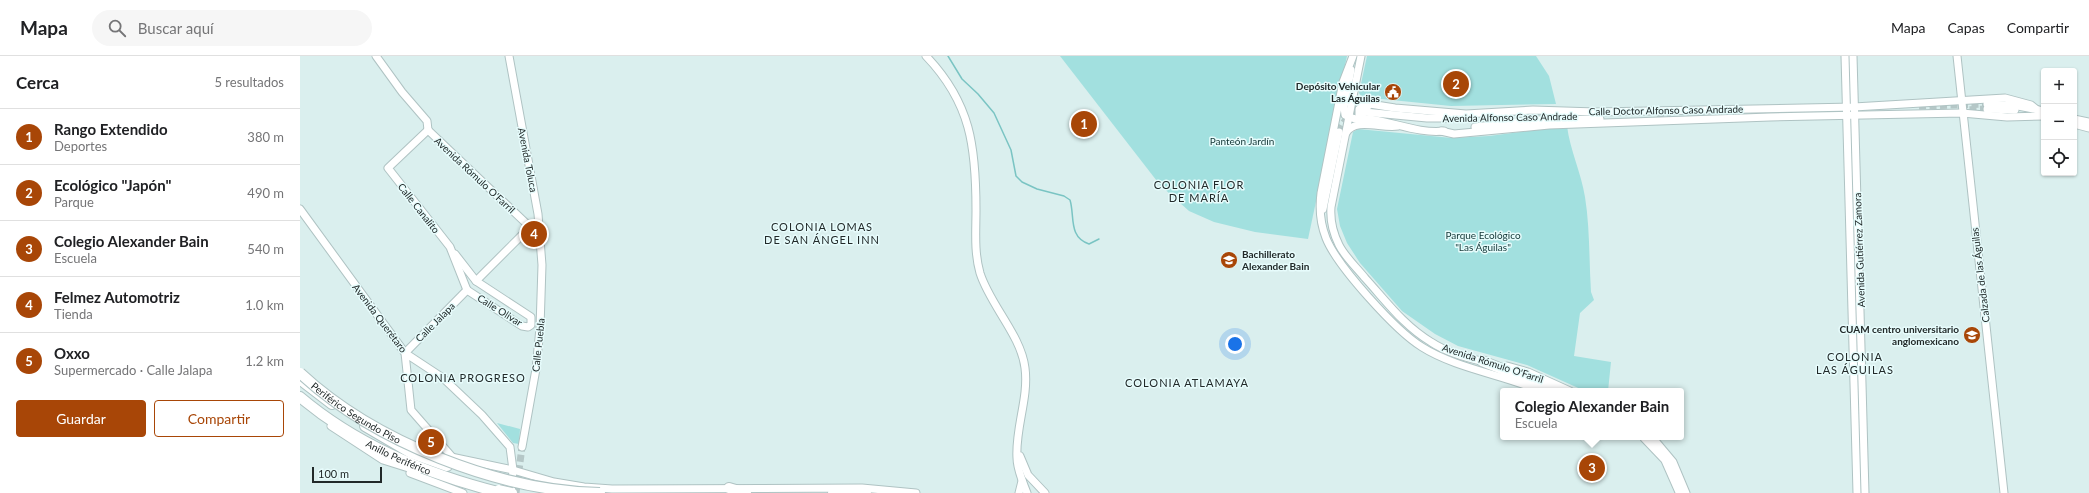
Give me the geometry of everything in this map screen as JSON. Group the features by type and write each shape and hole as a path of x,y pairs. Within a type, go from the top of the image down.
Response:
{"highway":[{"path":"1482,361 1550,388"},
{"name":"Periférico Segundo Piso","path":"300,373 317,389 374,427 419,450 454,464 561,490 600,493"},
{"name":"Anillo Periférico","path":"300,379 319,396 411,453 451,467 499,490 526,488 554,493"},
{"name":"Anillo Periférico","path":"300,392 325,412 365,438 405,460 511,493"},
{"name":"Periférico Segundo Piso","path":"300,398 318,411 385,452 420,467 499,490"},
{"path":"1648,440 1666,459 1681,493"},
{"path":"729,488 746,493"},
{"path":"832,493 866,493"}],"main road":[{"name":"Avenida Rómulo O'Farril","path":"376,56 402,92 427,121 428,130 530,227"},
{"name":"Avenida Toluca","path":"509,56 540,229 542,265"},
{"path":"926,56 943,75 957,99 966,120 975,154 977,259 987,290 1019,348 1025,366 1026,384 1017,459 1022,481 1027,493"},
{"name":"Avenida Rómulo O'Farril","path":"1361,56 1348,117 1342,134 1330,215 1333,230 1340,247 1402,320 1422,337 1444,349 1482,361 1528,372 1563,388"},
{"name":"Avenida Gutiérrez Zamora","path":"1845,56 1850,107"},
{"name":"Avenida Gutiérrez Zamora","path":"1853,56 1850,115 1856,493"},
{"name":"Calzada de las Águilas","path":"1957,56 2004,493"},
{"name":"Avenida Rómulo O'Farril","path":"1353,57 1343,82 1321,193 1320,217 1333,253 1390,320 1422,347 1456,362 1532,388"},
{"path":"1348,117 1345,115 1344,107 1353,57"},
{"path":"1352,95 1356,102 1367,108"},
{"name":"Calle Doctor Alfonso Caso Andrade","path":"1480,115 1533,110 1596,112 1850,107 1961,102 2005,98 2025,102 2036,108"},
{"path":"2041,110 2036,108 1987,107 2041,115"},
{"path":"1367,108 1360,108 1358,111 1361,117 1368,119"},
{"name":"Avenida Alfonso Caso Andrade","path":"1367,108 1438,118 1480,115"},
{"name":"Calle Doctor Alfonso Caso Andrade","path":"1441,131 1454,134 1550,125 1962,112 2007,117 2041,116"},
{"name":"Avenida Alfonso Caso Andrade","path":"1348,117 1441,131 1533,120 1657,116 1495,114"},
{"name":"Avenida Gutiérrez Zamora","path":"1850,115 1865,493"},
{"path":"2077,119 2089,122"},
{"path":"1324,229 1323,213 1342,134 1354,125 1383,127 1402,125"},
{"path":"2077,125 2089,128"},
{"name":"Calle Canalito","path":"428,130 388,168 476,281"},
{"name":"Avenida Querétaro","path":"300,209 405,353 436,372 482,415 510,447 513,470"},
{"path":"476,281 530,227 540,229"},
{"name":"Calle Canalito","path":"450,247 467,290"},
{"name":"Calle Puebla","path":"522,447 536,369 540,328 542,265"},
{"name":"Calle Olivar","path":"467,290 522,326 528,327 531,325 531,317 476,281"},
{"name":"Calle Jalapa","path":"405,353 467,290"},
{"path":"405,353 411,410 453,458"},
{"path":"300,368 335,398 392,433 425,448 453,458 501,467 554,482 584,487 862,488 916,493"},
{"path":"300,403 344,436 383,460 462,493"},
{"path":"1640,440 1658,456 1669,474 1676,493"},
{"path":"1655,440 1674,462 1686,493"},
{"path":"1018,449 1028,475 1045,493"},
{"path":"383,460 452,483 499,490 507,481 501,467"},
{"path":"511,493 513,470"},
{"path":"1019,493 1022,481"}],"green space":[{"name":"Panteón Jardín","path":"1060,56 1347,56 1308,239 1255,232 1214,222 1189,211 1160,185"},
{"path":"1367,56 1536,56 1549,76 1556,104 1451,106 1362,97 1359,93"},
{"name":"Parque Ecológico \"Las Águilas\"","path":"1567,126 1587,209 1591,292 1594,300 1580,313 1574,356 1611,362 1608,388 1578,388 1527,365 1458,346 1435,334 1402,311 1360,263 1347,243 1340,226 1337,209 1353,132 1358,129 1452,138 1489,136"},
{"path":"497,423 520,429 519,444 513,443"}],"waterway":[{"path":"948,56 962,79 978,94 994,113 1011,150 1016,176 1022,182 1037,189 1064,196 1070,200 1075,231 1078,236 1082,241 1089,244 1099,239"}],"tunnel":[{"path":"1919,106 1987,104"},
{"path":"1959,110 1987,109"},
{"path":"1339,132 1342,124 1348,118 1355,114 1364,112"},
{"path":"1657,118 1671,117"},
{"path":"516,493 522,447"}],"place":[{"name":"Ecológico \"Japón\"","path":"1456,84"},
{"name":"Depósito Vehicular Las Águilas","path":"1393,92"},
{"name":"Rango Extendido","path":"1084,124"},
{"name":"Felmez Automotriz","path":"534,234"},
{"name":"Bachillerato Alexander Bain","path":"1229,260"},
{"name":"CUAM centro universitario anglomexicano","path":"1972,335"},
{"name":"Oxxo","path":"431,442"},
{"name":"Colegio Alexander Bain","path":"1592,468"}],"district":[{"name":"COLONIA FLOR DE MARÍA","path":"1199,191"},
{"name":"COLONIA LOMAS DE SAN ÁNGEL INN","path":"822,233"},
{"name":"COLONIA LAS ÁGUILAS","path":"1855,363"},
{"name":"COLONIA PROGRESO","path":"463,378"},
{"name":"COLONIA ATLAMAYA","path":"1187,383"}]}
